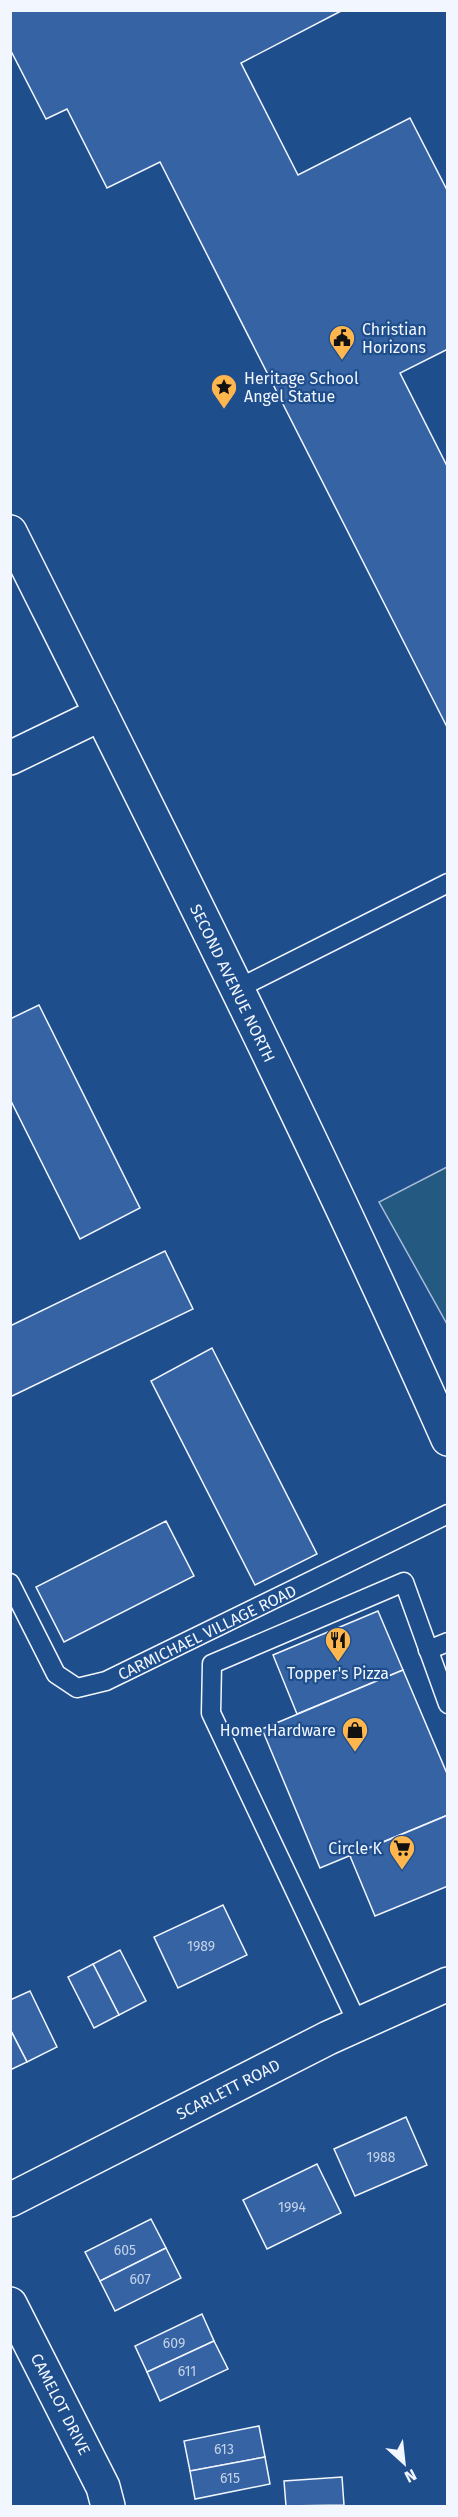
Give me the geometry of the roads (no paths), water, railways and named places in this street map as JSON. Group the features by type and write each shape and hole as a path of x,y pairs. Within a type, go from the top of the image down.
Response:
{"main road":[{"name":"SECOND AVENUE NORTH","path":"10,532 237,989 389,1306 447,1439"},
{"path":"10,758 101,714"},
{"name":"SCARLETT ROAD","path":"10,2200 358,2024 447,1984"},
{"name":"CAMELOT DRIVE","path":"10,2304 103,2487 108,2506"}],"lane":[{"path":"237,989 447,883"},
{"name":"CARMICHAEL VILLAGE ROAD","path":"10,1583 57,1674 77,1688 106,1681 447,1514"},
{"path":"358,2024 212,1713 212,1664 404,1582 447,1704"},
{"path":"428,1650 447,1642"}],"place":[{"name":"Christian Horizons","path":"342,361"},
{"name":"Heritage School Angel Statue","path":"224,410"},
{"name":"Topper's Pizza","path":"338,1663"},
{"name":"Home Hardware","path":"355,1753"},
{"name":"Circle K","path":"402,1871"}]}
